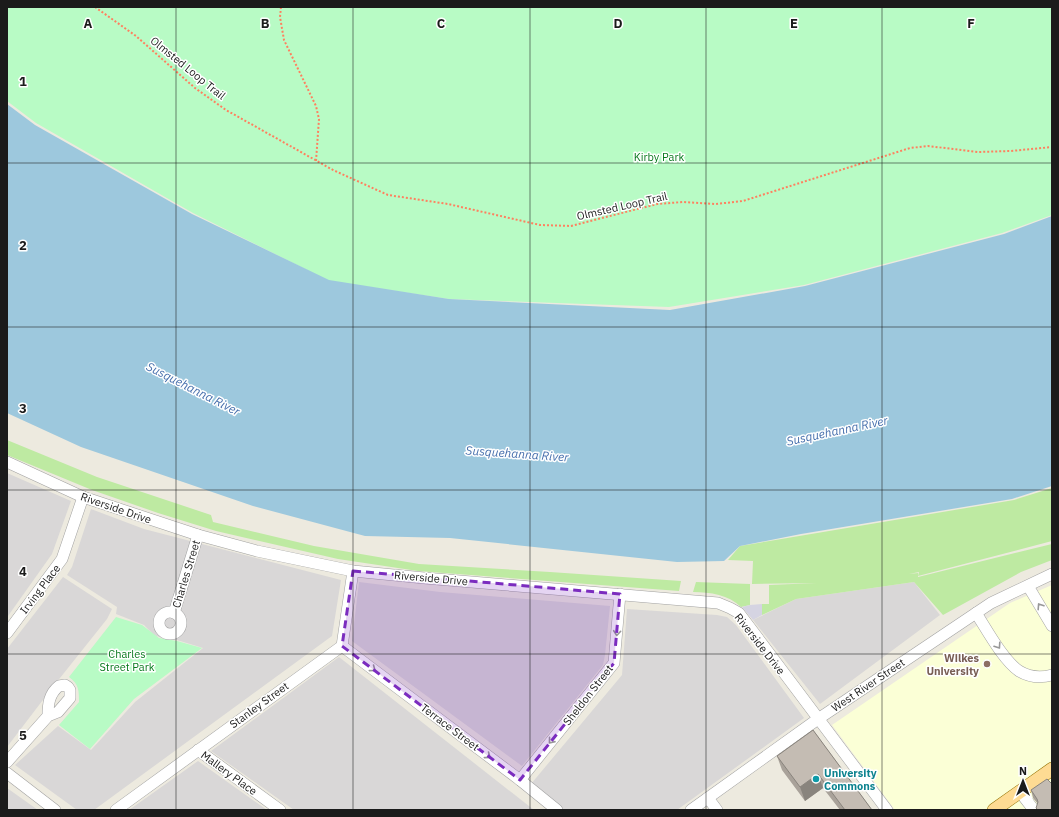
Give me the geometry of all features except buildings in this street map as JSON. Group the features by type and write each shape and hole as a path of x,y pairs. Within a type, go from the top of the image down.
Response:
{"main road":[{"path":"994,810 1052,769"}],"street":[{"name":"Riverside Drive","path":"7,462 83,497 198,535 257,551 353,571 718,603 739,613 887,810"},
{"name":"Irving Place","path":"8,630 62,558 83,497"},
{"name":"Charles Street","path":"174,613 198,535"},
{"path":"342,646 353,571"},
{"name":"West River Street","path":"691,810 818,719 991,603 1052,574"},
{"path":"1028,586 1052,626"},
{"name":"Sheldon Street","path":"520,780 614,663 620,594"},
{"path":"976,613 1001,650 1019,671 1042,678 1052,675"},
{"name":"Stanley Street","path":"116,810 342,646"},
{"name":"Terrace Street","path":"342,646 520,780 557,810"},
{"path":"7,762 48,716"},
{"name":"Mallery Place","path":"198,750 280,810"},
{"path":"7,773 53,809"},
{"path":"1020,792 1034,810"},
{"path":"708,798 717,810"}],"path":[{"name":"Olmsted Loop Trail","path":"94,7 136,36 195,88 226,110 333,170 388,195 448,204 540,225 571,226 657,204 683,202 716,204 743,201 910,148 928,146 978,152 1011,151 1052,147"},
{"path":"281,7 280,17 284,40 316,106 319,119 316,161"}],"highlighted area":[{"path":"353,571 620,594 614,663 520,780 342,646"}],"shaded area":[{"path":"7,473 71,501 52,554 8,616"},
{"path":"91,509 144,529 341,580 332,636 94,810 77,810 15,765 58,726 91,750 135,702 203,648 177,640 164,639 154,635 144,625 116,614 117,607 67,575 72,567"},
{"path":"63,577 112,609 107,619 7,747 7,649"},
{"path":"359,582 440,592 610,606 603,665 522,766 352,641"},
{"path":"914,582 940,615 820,704 753,620 796,599"},
{"name":"Wilkes University","path":"1052,585 1052,810 895,810 832,725 1010,603"},
{"path":"762,604 762,615 753,620 742,607 750,605"},
{"path":"627,609 727,617 736,625 804,718 677,810 564,810 531,784 622,675"},
{"path":"339,657 534,810 294,810 211,751"},
{"path":"198,761 267,810 129,810"},
{"path":"7,788 38,810 7,810"}],"green space":[{"name":"Kirby Park","path":"7,7 1052,7 1052,215 1002,233 804,285 669,307 449,299 329,281 193,213 36,123 7,101"},
{"path":"7,440 97,477 211,515 213,522 314,546 419,564 681,581 679,591 418,571 338,559 216,531 92,490 7,455"},
{"path":"1052,488 1052,541 918,576 1052,544 1052,560 1021,572 943,615 914,582 796,599 762,615 762,604 769,604 769,585 817,583 752,584 753,561 728,560 740,546 1014,500"},
{"path":"696,582 750,584 750,605 741,607 731,600 719,595 693,592"},
{"name":"Charles Street Park","path":"116,617 142,625 159,638 202,648 134,699 90,749 59,725 79,702 78,688 75,682 69,677"}],"water":[{"name":"Susquehanna River","path":"7,104 35,125 192,214 329,280 449,299 670,310 805,286 1004,234 1052,216 1052,486 1012,499 801,534 740,546 724,561 677,562 450,538 365,536 253,506 81,447 7,413"}],"place":[{"name":"Wilkes University","path":"987,664"},
{"name":"University Commons","path":"816,779"}]}
